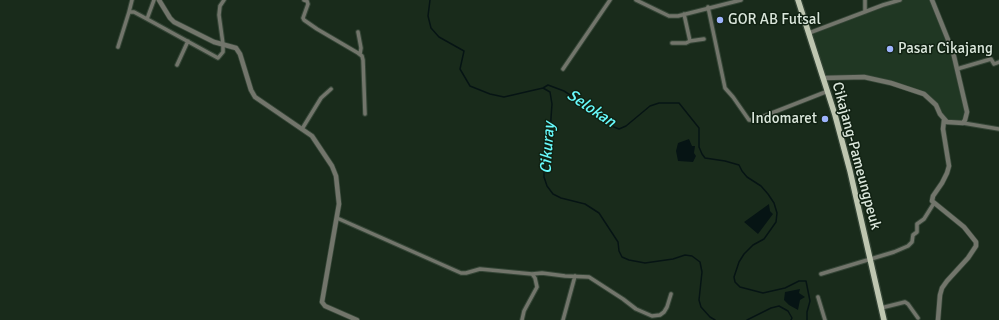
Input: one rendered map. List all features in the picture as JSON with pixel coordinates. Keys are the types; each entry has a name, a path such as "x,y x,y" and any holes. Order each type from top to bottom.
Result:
{"main road":[{"name":"Cikajang-Pameungpeuk","path":"798,0 828,91 846,157 884,320"}],"street":[{"path":"118,47 132,0"},
{"path":"147,19 154,0"},
{"path":"159,0 172,20 214,42 233,47 238,51 251,90 255,97 317,141 334,169 339,197 337,218 321,299 325,306 357,320"},
{"path":"129,12 134,12 217,58 222,52 223,44 219,15 220,6 224,0"},
{"path":"304,0 307,1 308,4 303,18 306,22 360,54 363,60 365,114"},
{"path":"563,69 610,0"},
{"path":"636,0 669,16 684,14 742,0"},
{"path":"865,0 865,12"},
{"path":"809,33 900,0"},
{"path":"932,0 953,52 967,112 965,120 962,123"},
{"path":"708,7 725,88 749,120 754,120 828,91"},
{"path":"684,14 690,41"},
{"path":"358,32 361,48 360,54"},
{"path":"672,43 686,43 704,39"},
{"path":"177,65 188,42"},
{"path":"956,69 991,59 994,64 999,62"},
{"path":"823,78 864,77 891,83 924,94 936,105 944,120 943,128 949,166 947,174 932,198 934,203 964,227 976,242 976,246 968,258 946,281 942,288 938,320"},
{"path":"302,129 321,98 330,89"},
{"path":"944,120 952,123 962,123 999,129"},
{"path":"821,274 894,252 908,246 912,242 913,235 917,232 917,224 924,218 934,203"},
{"path":"337,218 461,273 478,269 532,274 542,273 587,276 593,278 636,309 652,316 660,315 664,312 667,308 671,294"},
{"path":"522,320 524,311 537,287 536,278 532,274"},
{"path":"563,320 575,276"},
{"path":"818,297 825,320"},
{"path":"881,308 905,302 918,318"}],"shaded area":[{"name":"Pasar Cikajang","path":"900,0 932,0 953,52 967,112 965,120 947,122 936,105 924,94 864,77 823,78 809,33"},
{"path":"689,139 692,146 695,146 694,153 696,156 693,162 678,161 676,151 678,143"},
{"path":"769,204 770,211 773,214 758,234 744,222"},
{"path":"800,289 799,293 805,297 800,300 798,310 784,300 785,292"}],"waterway":[{"name":"Cikuray","path":"430,0 428,16 431,28 439,37 464,51 460,69 470,86 490,94 504,97 543,88 550,92 552,104 550,139 544,168 544,177 547,186 553,194 561,198 585,204 599,213 618,242 619,251 622,257 645,263 673,259 685,255 692,256 700,262 702,272 699,300 701,307 710,317 715,320"},
{"name":"Selokan","path":"543,88 548,85 564,91 593,110 609,125 619,129 626,126 650,106 659,103 679,103 699,128 699,147 705,158 739,165 747,177 761,186 774,203 777,213 776,222 764,239 753,245 744,254 739,262 734,277 735,282 740,287 763,293 785,288 799,281 806,281 810,301 807,312 807,320"},
{"name":"Cikuray","path":"747,320 771,308 779,306 788,311 792,318 791,320"}],"place":[{"name":"GOR AB Futsal","path":"720,20"},
{"name":"Pasar Cikajang","path":"890,49"},
{"name":"Indomaret","path":"825,119"}]}
